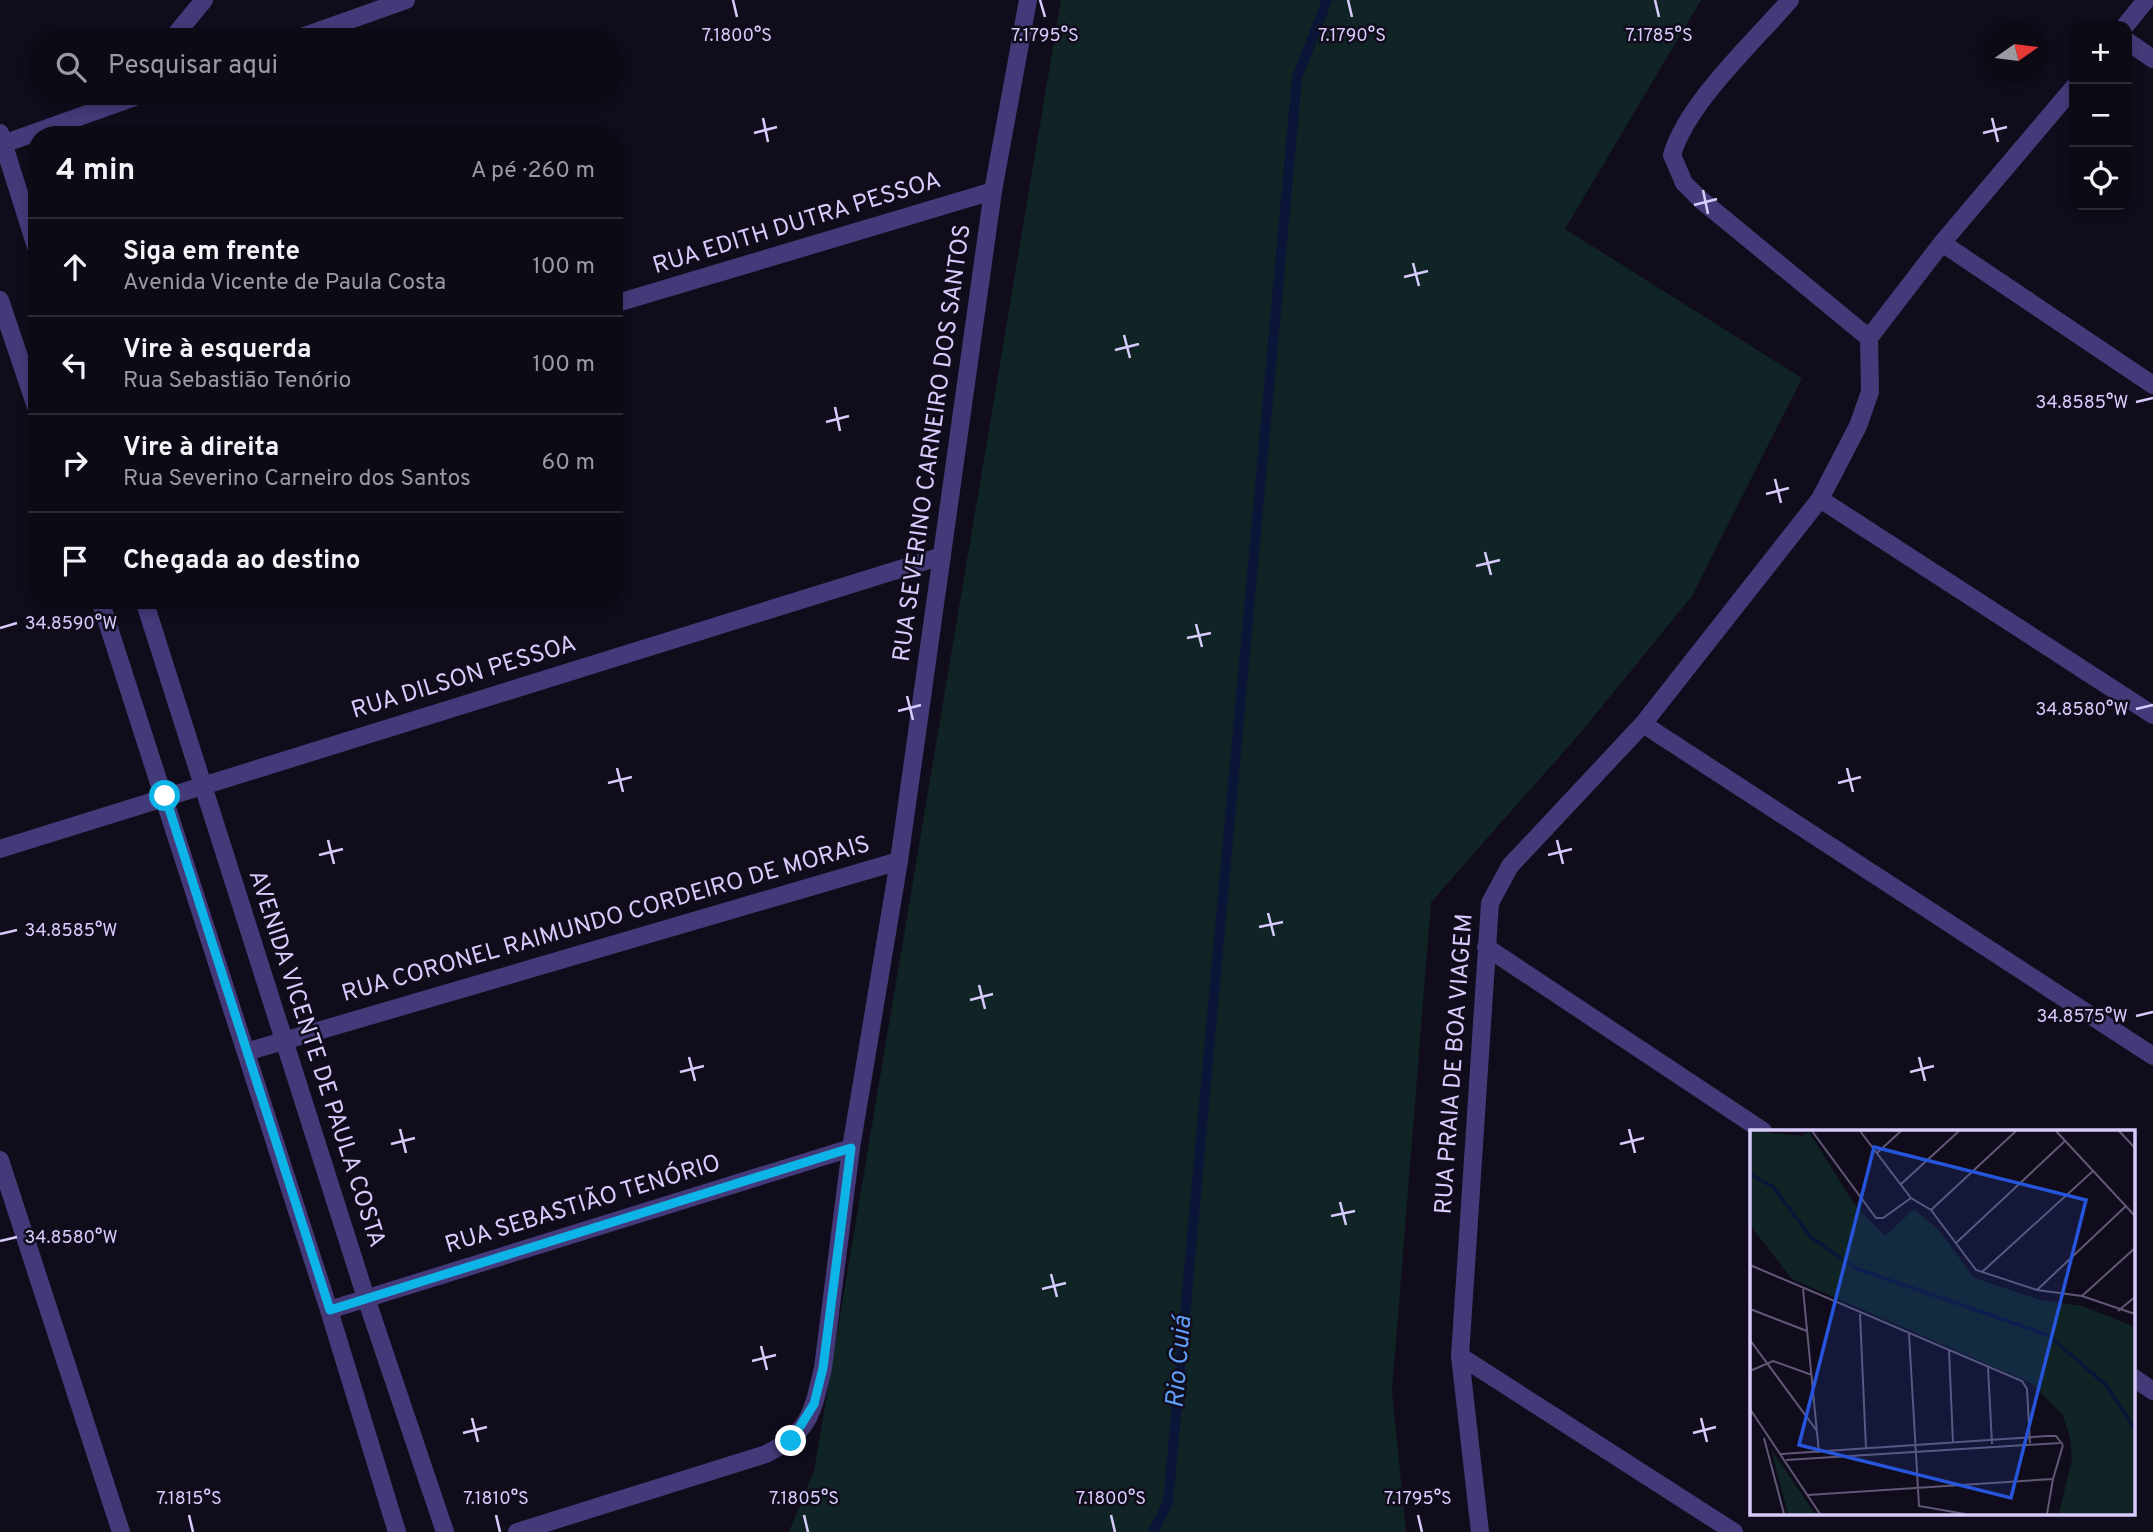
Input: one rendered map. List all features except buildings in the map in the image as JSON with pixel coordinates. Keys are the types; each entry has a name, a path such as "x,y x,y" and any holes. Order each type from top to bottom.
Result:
{"street":[{"path":"181,28 204,0"},
{"path":"327,28 405,0"},
{"name":"RUA SEVERINO CARNEIRO DOS SANTOS","path":"517,1532 766,1454 791,1441 814,1404 823,1368 851,1148 899,861 993,191 1028,0"},
{"path":"1790,0 1698,106 1677,138 1672,155 1684,183 1700,199 1868,338 1942,243 2069,93"},
{"path":"2129,21 2146,0"},
{"path":"2132,44 2153,59"},
{"path":"42,126 103,105"},
{"path":"28,131 1,140 28,222"},
{"name":"RUA EDITH DUTRA PESSOA","path":"623,301 993,191"},
{"path":"1942,243 2153,385"},
{"path":"0,300 28,383"},
{"name":"RUA PRAIA DE BOA VIAGEM","path":"1480,1532 1460,1356 1490,903 1510,866 1643,724 1820,499 1858,426 1870,392 1868,338"},
{"path":"1820,499 2153,715"},
{"name":"RUA DILSON PESSOA","path":"0,849 942,556"},
{"path":"103,609 330,1310 397,1532"},
{"name":"AVENIDA VICENTE DE PAULA COSTA","path":"148,609 366,1297 445,1532"},
{"path":"1643,724 2153,1055"},
{"name":"RUA CORONEL RAIMUNDO CORDEIRO DE MORAIS","path":"246,1052 899,861"},
{"path":"1486,947 1761,1130"},
{"name":"RUA SEBASTIÃO TENÓRIO","path":"330,1310 851,1148"},
{"path":"0,1160 121,1532"},
{"path":"1460,1356 1734,1532"},
{"path":"2136,1379 2153,1391"}],"green space":[{"path":"1061,0 1701,0 1565,229 1802,378 1692,596 1581,732 1431,902 1392,1391 1406,1532 789,1532 814,1471"}],"waterway":[{"name":"Rio Cuiá","path":"1153,1532 1168,1503 1297,78 1327,0"}],"route":[{"path":"165,796 330,1310 851,1148 823,1368 814,1404 801,1430 791,1441"}]}
